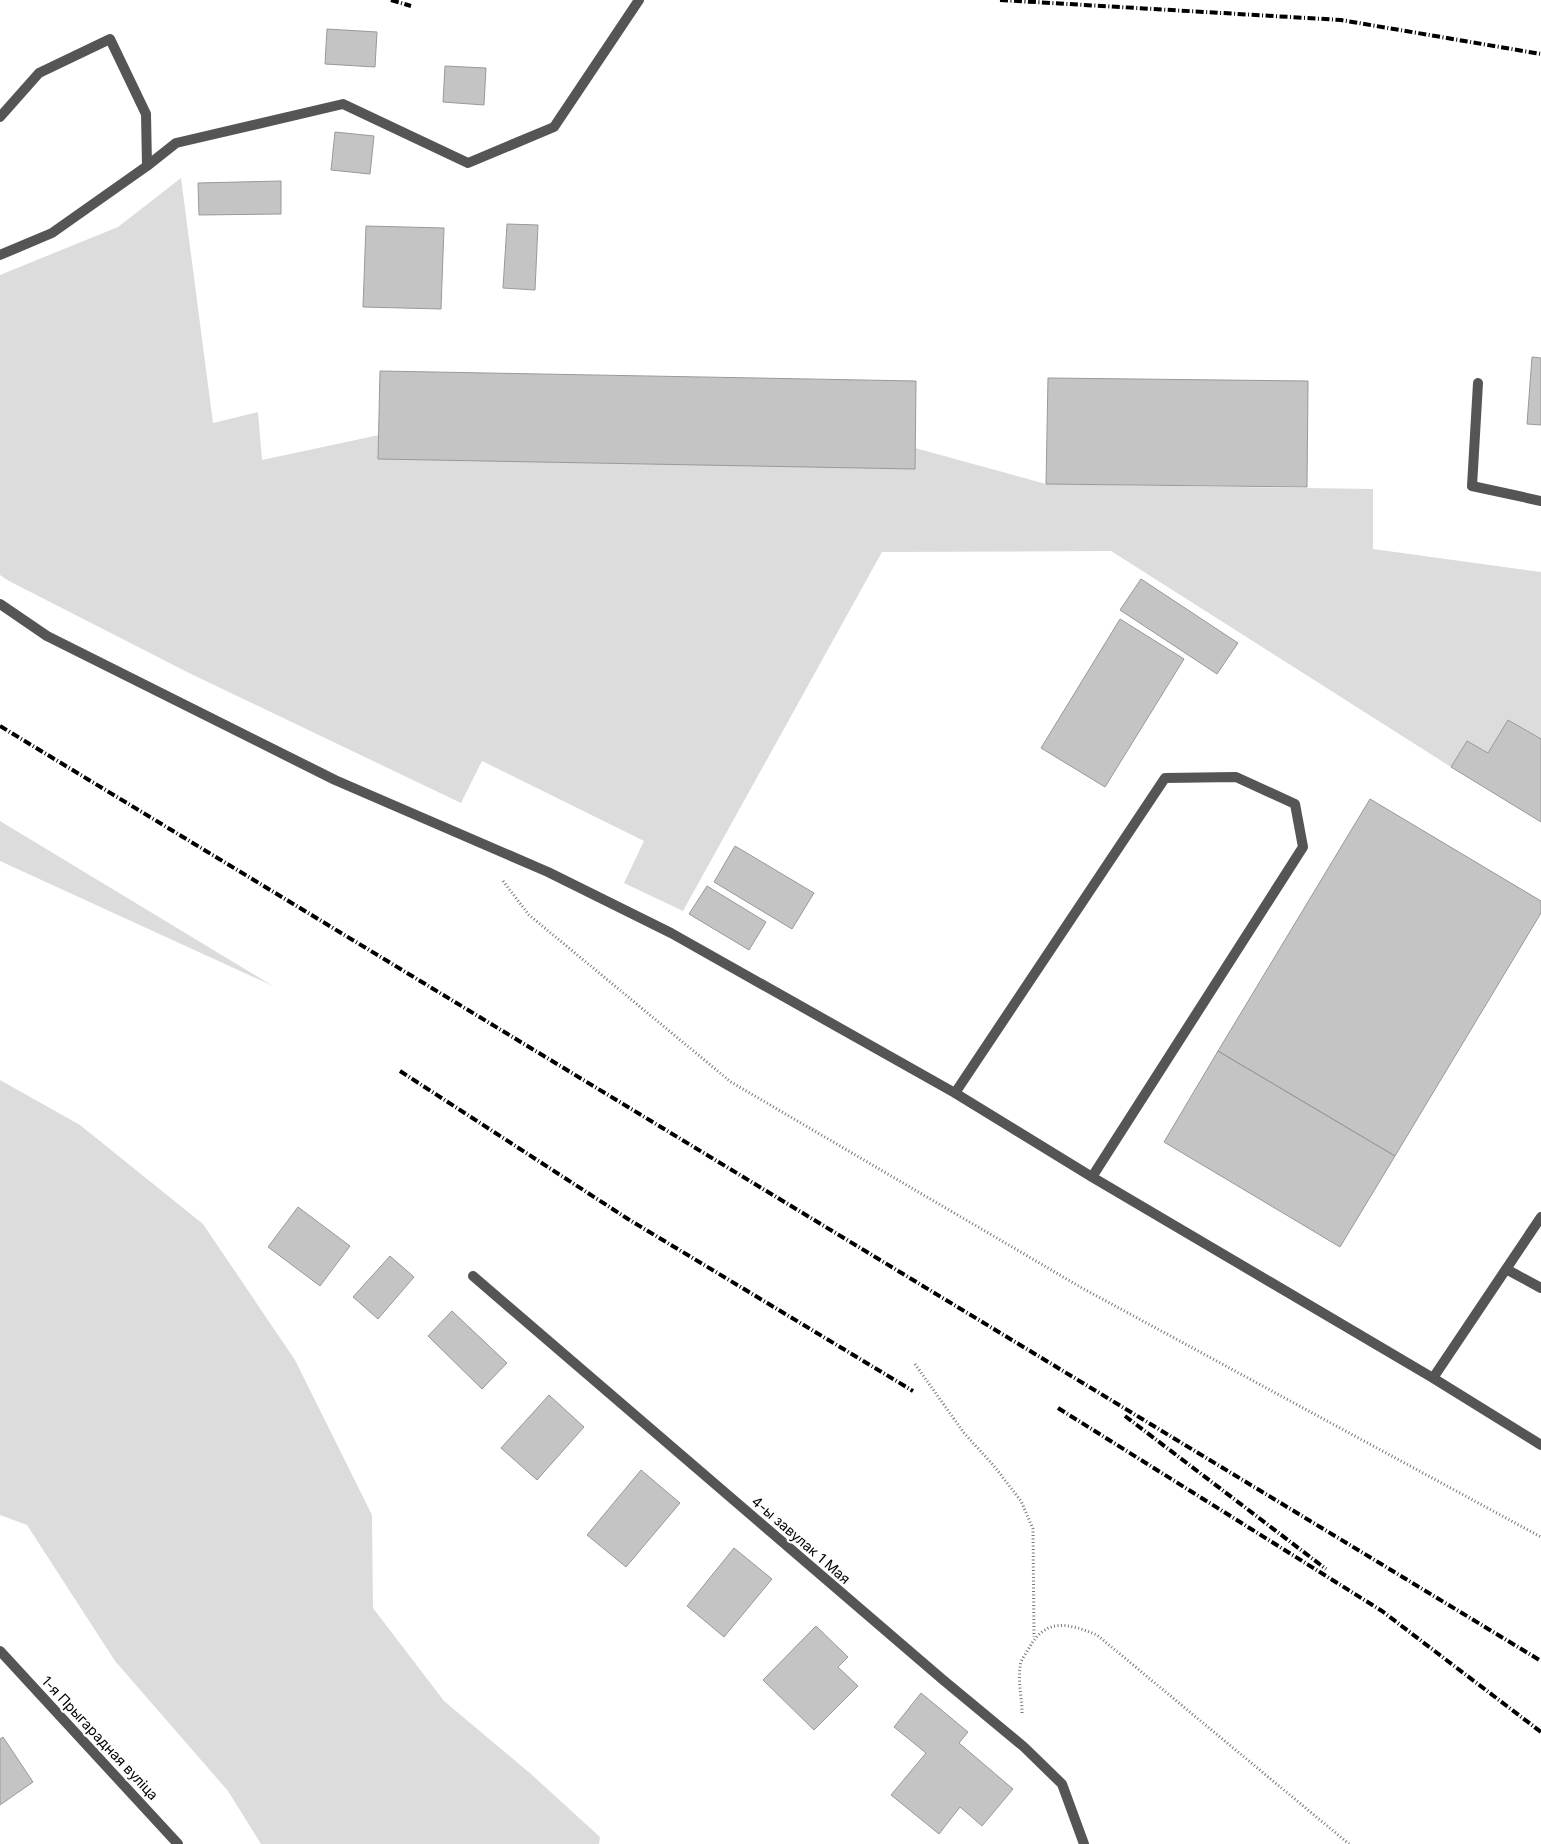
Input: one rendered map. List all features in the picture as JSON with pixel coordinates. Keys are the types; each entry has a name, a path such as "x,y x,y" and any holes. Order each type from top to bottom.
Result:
{"street":[{"path":"0,254 52,233 147,166 176,143 343,104 468,163 554,127 639,0"},
{"path":"0,117 39,73 110,38 146,114 147,166"},
{"path":"1478,383 1472,486 1541,501"},
{"path":"0,604 47,636 335,780 548,872 671,933 955,1093 1092,1177 1433,1378 1541,1445"},
{"path":"955,1093 1165,778 1236,777 1295,804 1303,847 1092,1177"},
{"path":"1433,1378 1541,1217"},
{"path":"1506,1270 1541,1288"},
{"name":"4-ы завулак 1 Мая","path":"473,1276 934,1673 1024,1746 1062,1784 1084,1844"},
{"name":"1-я Прыгарадная вуліца","path":"0,1651 178,1844"}],"path":[{"path":"501,878 530,916 731,1082 1082,1288 1541,1537"},
{"path":"915,1364 964,1433 994,1466 1021,1501 1033,1529 1034,1638"},
{"path":"1024,1746 1020,1666 1034,1638 1046,1629 1060,1624 1079,1628 1097,1635 1349,1844"}],"shaded area":[{"path":"181,178 213,423 258,412 262,460 379,435 915,448 1046,484 1373,489 1373,549 1541,572 1541,739 1508,720 1488,753 1467,741 1451,767 1111,551 882,552 683,911 624,883 644,841 482,761 461,803 191,674 0,575 0,275 118,227"},
{"path":"0,821 273,986 0,861"},
{"path":"0,1080 80,1125 203,1224 295,1360 372,1515 373,1608 444,1701 531,1774 600,1837 599,1844 261,1844 228,1791 115,1661 27,1525 0,1515"}],"building":[{"path":"327,29 377,32 375,67 325,64"},
{"path":"445,66 486,68 484,105 443,102"},
{"path":"335,132 374,136 370,174 331,170"},
{"path":"281,181 281,214 199,215 198,183"},
{"path":"507,224 538,225 535,290 503,288"},
{"path":"366,226 444,228 441,309 363,307"},
{"path":"1532,357 1541,358 1541,425 1527,424"},
{"path":"380,371 916,381 915,469 378,459"},
{"path":"1048,378 1308,381 1307,487 1046,484"},
{"path":"1141,579 1238,643 1217,674 1120,610"},
{"path":"1120,619 1184,659 1105,787 1041,748"},
{"path":"1508,720 1541,739 1541,822 1451,767 1467,741 1488,753"},
{"path":"1370,799 1541,901 1541,913 1395,1156 1218,1051"},
{"path":"735,846 814,893 792,929 714,882"},
{"path":"707,886 766,922 749,950 689,914"},
{"path":"1218,1051 1395,1156 1340,1247 1164,1142"},
{"path":"298,1207 350,1246 320,1286 268,1247"},
{"path":"390,1256 414,1277 378,1319 353,1297"},
{"path":"452,1311 507,1363 482,1389 428,1336"},
{"path":"549,1395 584,1427 537,1480 501,1448"},
{"path":"641,1470 680,1503 626,1567 587,1535"},
{"path":"734,1548 772,1579 724,1637 687,1606"},
{"path":"816,1626 848,1657 838,1667 858,1686 814,1730 763,1680"},
{"path":"921,1693 968,1732 959,1743 1013,1789 982,1826 960,1807 939,1834 891,1795 926,1753 894,1727"},
{"path":"3,1737 33,1782 0,1805 0,1739"}],"railway":[{"path":"391,0 411,6"},
{"path":"1000,0 1341,20 1541,54"},
{"path":"0,726 1541,1661"},
{"path":"400,1071 628,1219 913,1391"},
{"path":"1058,1408 1382,1611 1541,1732"},
{"path":"1125,1416 1326,1569"}]}
